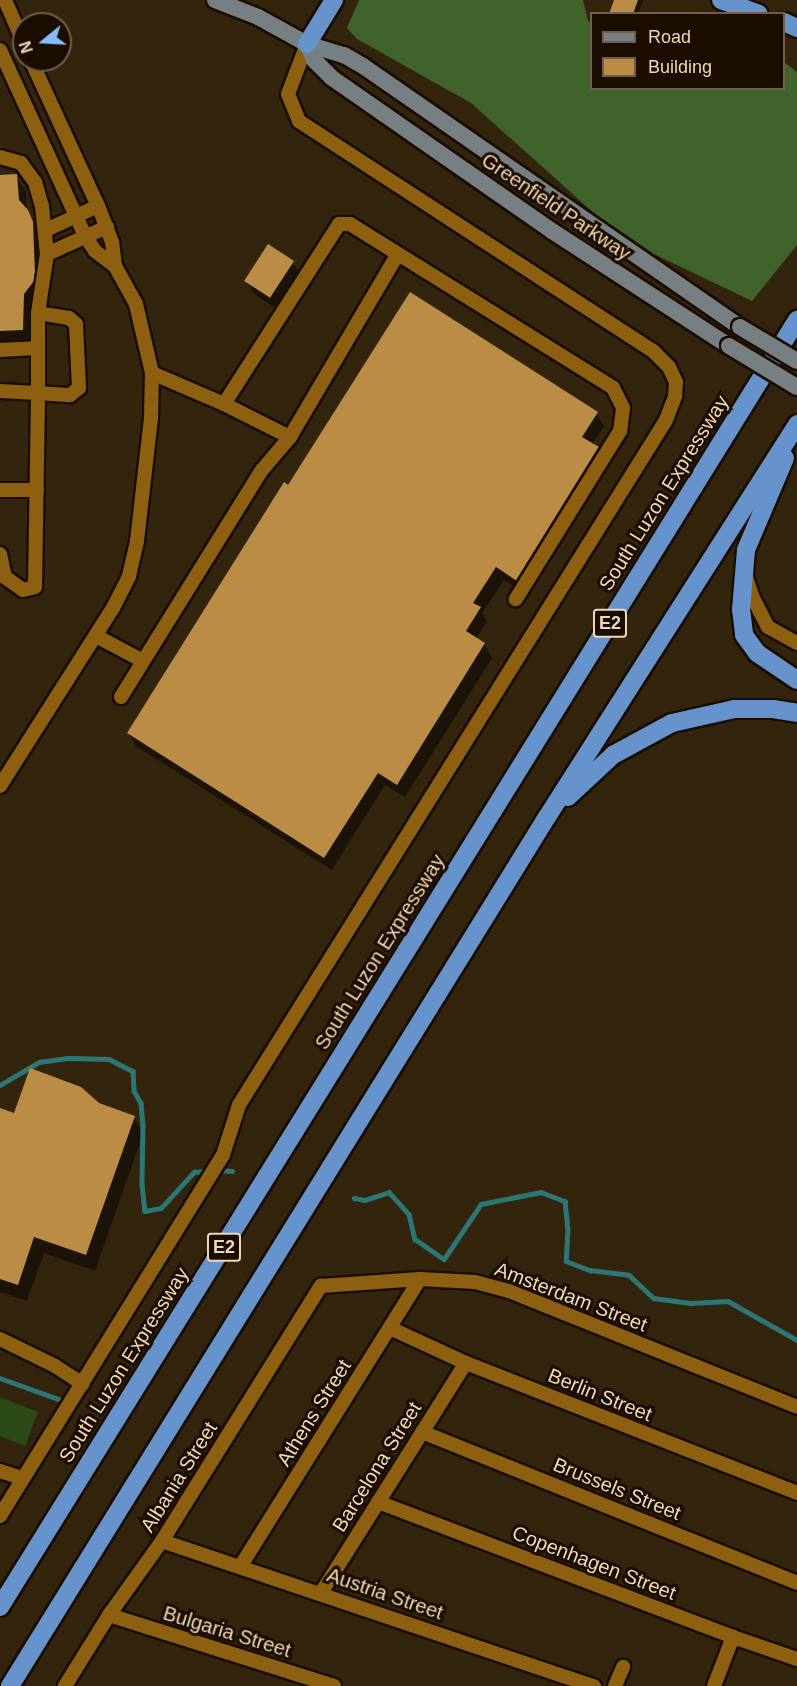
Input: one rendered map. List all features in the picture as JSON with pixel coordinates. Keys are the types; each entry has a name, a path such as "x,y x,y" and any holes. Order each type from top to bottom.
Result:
{"highway":[{"path":"307,44 334,0"},
{"path":"721,0 754,12"},
{"name":"South Luzon Expressway","path":"0,1607 797,320"},
{"name":"E2","path":"10,1686 547,817 797,424"},
{"path":"797,430 746,549 741,609 744,635 757,653 797,680"},
{"path":"547,817 613,755 672,723 734,709 773,709 797,713"}],"main road":[{"name":"Greenfield Parkway","path":"215,0 258,17 307,44 344,55 363,66 740,327 797,361"},
{"name":"Greenfield Parkway","path":"307,44 314,60 332,78 552,231 729,346 797,387"}],"street":[{"path":"5,0 12,16"},
{"path":"0,1516 223,1155 239,1106 666,420 675,396 676,382 669,367 653,351 299,121 288,94 307,44"},
{"path":"0,50 85,236 95,251 115,266"},
{"path":"0,786 96,636 129,576 136,541 151,419 152,373 136,304 115,266 112,242 107,227 37,72"},
{"path":"0,157 21,163 35,182 46,230 47,254 38,313 36,348 38,393 35,587 23,590 5,577 0,554"},
{"path":"46,230 77,218 98,206"},
{"path":"224,404 339,224 350,224 613,388 623,408 620,431 516,599"},
{"path":"47,254 107,227"},
{"path":"121,697 262,470 290,437 398,254"},
{"path":"0,391 70,395 79,388 76,324 69,318 38,313"},
{"path":"0,350 36,348"},
{"path":"152,373 224,404 290,437"},
{"path":"0,490 37,490"},
{"path":"743,568 752,596 768,627 797,643"},
{"path":"96,636 143,661"},
{"name":"Amsterdam Street","path":"321,1286 420,1279 475,1281 509,1291 797,1407"},
{"name":"Athens Street","path":"240,1567 420,1279"},
{"name":"Albania Street","path":"65,1686 109,1615 162,1541 321,1286"},
{"name":"Berlin Street","path":"390,1328 466,1363 797,1493"},
{"path":"0,1339 55,1366 83,1384"},
{"name":"Barcelona Street","path":"321,1593 466,1363"},
{"name":"Brussels Street","path":"422,1432 797,1583"},
{"path":"0,1471 22,1478"},
{"name":"Copenhagen Street","path":"378,1502 733,1637 797,1659"},
{"name":"Austria Street","path":"162,1541 594,1686"},
{"name":"Bulgaria Street","path":"109,1615 334,1686"},
{"path":"714,1686 733,1637"},
{"path":"615,1686 623,1666"}],"green space":[{"path":"359,0 583,0 590,22 590,90 785,90 785,63 797,72 797,245 752,301 654,254 595,214 471,103 357,39 347,28"},
{"path":"0,1397 38,1412 25,1446 0,1436"}],"building":[{"path":"614,0 638,0 634,12 610,12"},
{"path":"17,174 19,200 28,210 33,222 35,274 34,281 24,294 23,330 0,331 0,175"},
{"path":"268,244 294,261 270,298 244,281"},
{"path":"410,292 598,412 582,437 599,447 517,581 496,567 473,603 481,607 466,631 485,643 397,785 378,773 324,858 127,733 284,482 288,485"},
{"path":"30,1068 81,1087 99,1103 135,1116 86,1255 34,1237 18,1285 0,1279 0,1108 14,1113"}],"waterway":[{"path":"0,1085 39,1062 69,1058 109,1059 133,1071 134,1091 141,1103 142,1184 145,1211 161,1208 194,1172 209,1171"},
{"path":"217,1170 232,1171"},
{"path":"354,1198 365,1200 389,1192 409,1214 415,1239 444,1259 481,1204 541,1192 565,1201 568,1228 566,1261 590,1270 629,1275 654,1298 690,1303 728,1301 797,1340"},
{"path":"0,1378 64,1401"}]}
